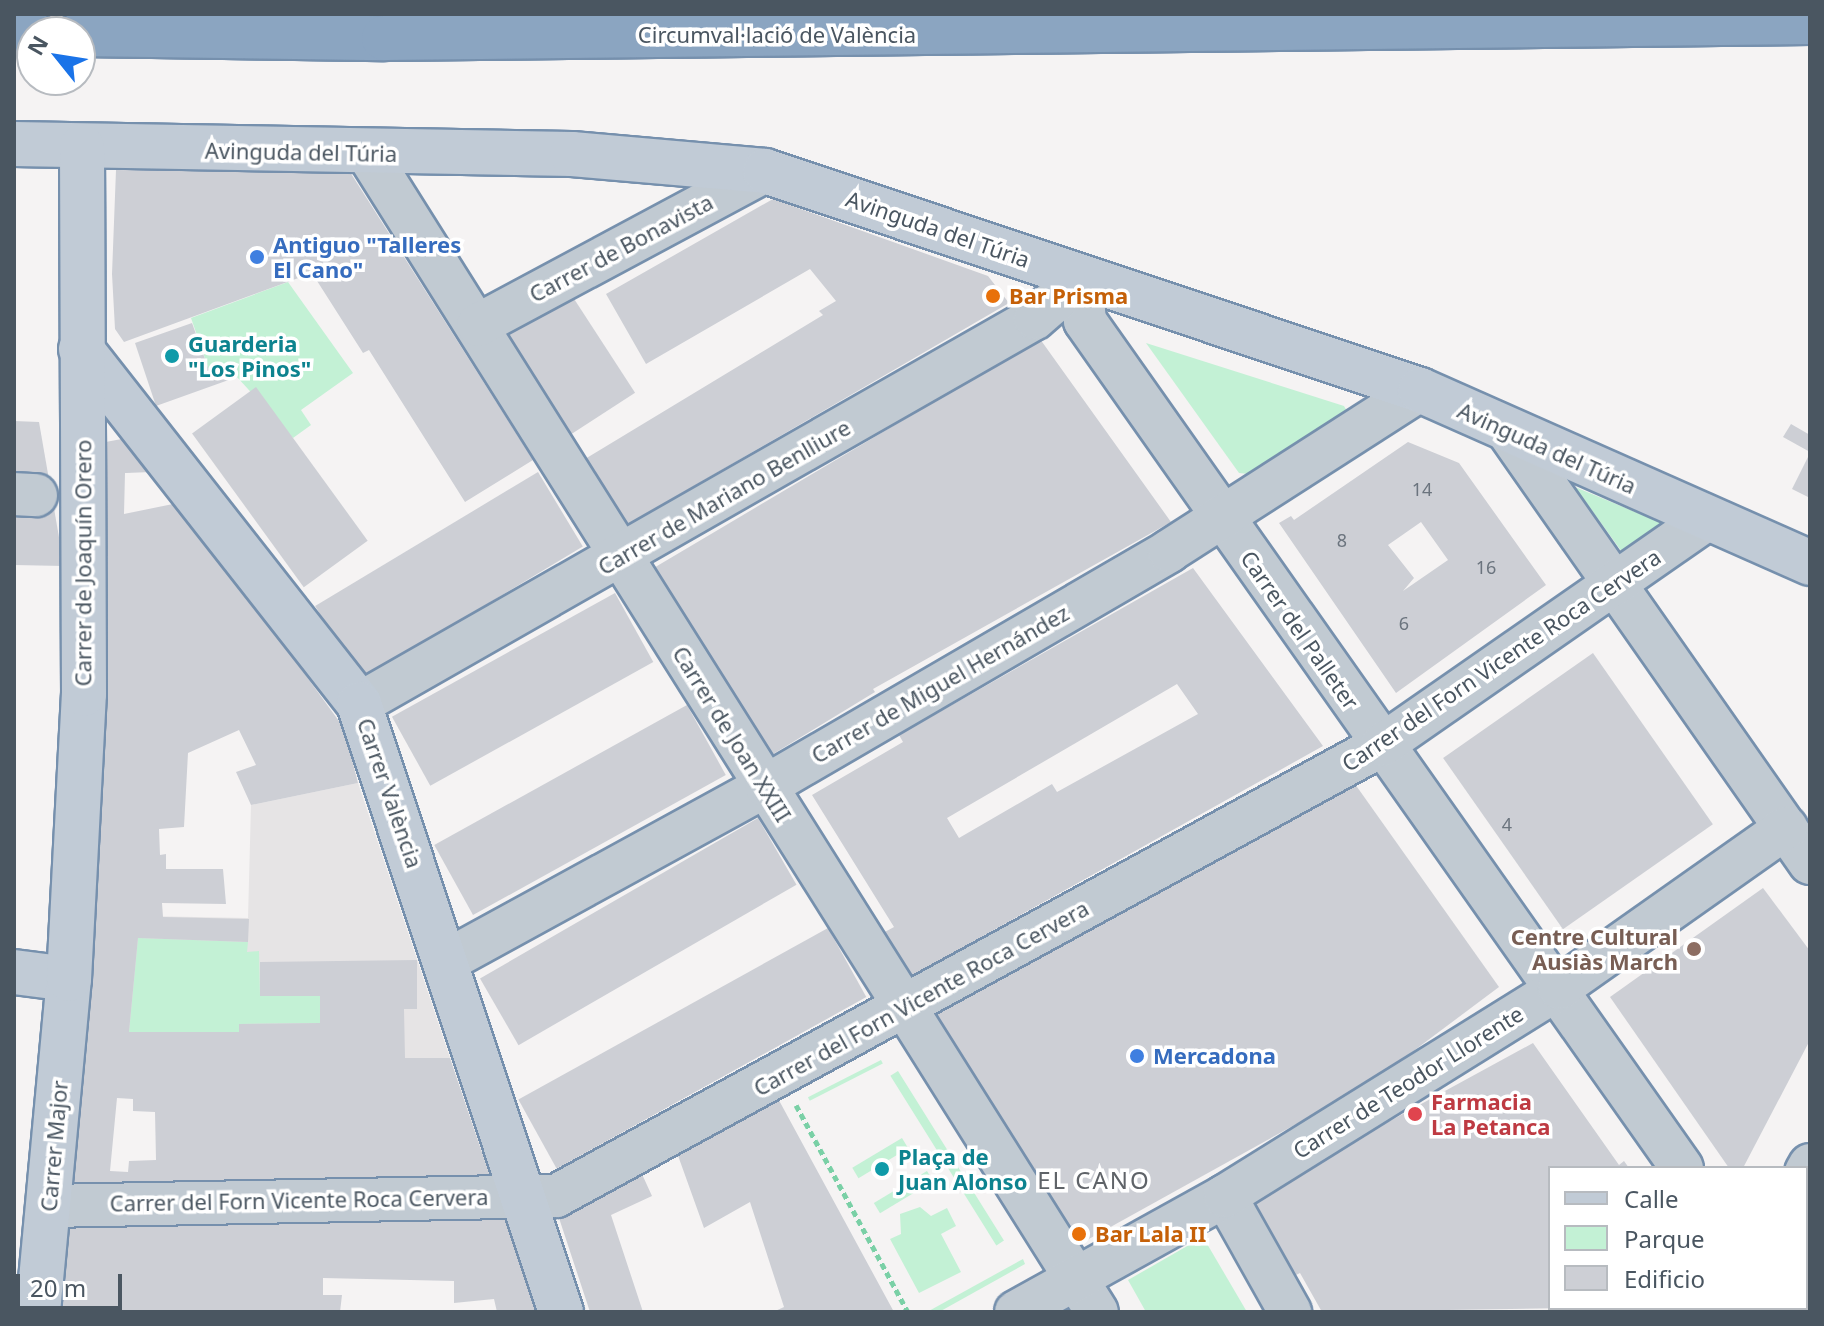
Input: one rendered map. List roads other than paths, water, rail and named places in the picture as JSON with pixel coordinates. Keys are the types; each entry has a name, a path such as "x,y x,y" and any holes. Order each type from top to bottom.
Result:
{"highway":[{"name":"Circumval·lació de València","path":"96,34 416,37 1810,22"}],"street":[{"name":"Avinguda del Túria","path":"14,144 368,154 572,154 765,171 1420,390 1509,433 1810,563"},
{"name":"Carrer de Joaquín Orero","path":"69,979 84,694 82,147"},
{"name":"Carrer de Joan XXIII","path":"368,154 478,325 902,1008 1087,1296"},
{"name":"Carrer de Bonavista","path":"478,325 765,171"},
{"name":"Carrer del Palleter","path":"1081,278 1085,321 1221,520 1559,988 1681,1166"},
{"name":"Carrer de Mariano Benlliure","path":"359,704 620,558 1035,318 1081,278"},
{"name":"Carrer València","path":"81,349 359,704 448,960 527,1198 561,1312"},
{"name":"Carrer de Miguel Hernández","path":"448,960 766,786 1221,520 1420,390"},
{"path":"1509,433 1614,588 1810,863"},
{"name":"Carrer del Forn Vicente Roca Cervera","path":"49,1206 556,1196 1382,745 1614,588 1707,519"},
{"name":"Carrer de Teodor Llorente","path":"1016,1312 1087,1296 1225,1196 1559,988 1786,828"},
{"path":"14,972 69,979"},
{"name":"Carrer Major","path":"38,1312 69,979"},
{"path":"1225,1196 1290,1312"}],"place":[{"name":"Antiguo \"Talleres El Cano\"","path":"257,257"},
{"name":"Bar Prisma","path":"993,296"},
{"name":"Guarderia \"Los Pinos\"","path":"172,356"},
{"name":"Centre Cultural Ausiàs March","path":"1694,949"},
{"name":"Mercadona","path":"1137,1056"},
{"name":"Farmacia La Petanca","path":"1415,1114"},
{"name":"Plaça de Juan Alonso","path":"882,1169"},
{"name":"Bar Lala II","path":"1079,1234"}],"district":[{"name":"EL CANO","path":"1094,1180"}]}
